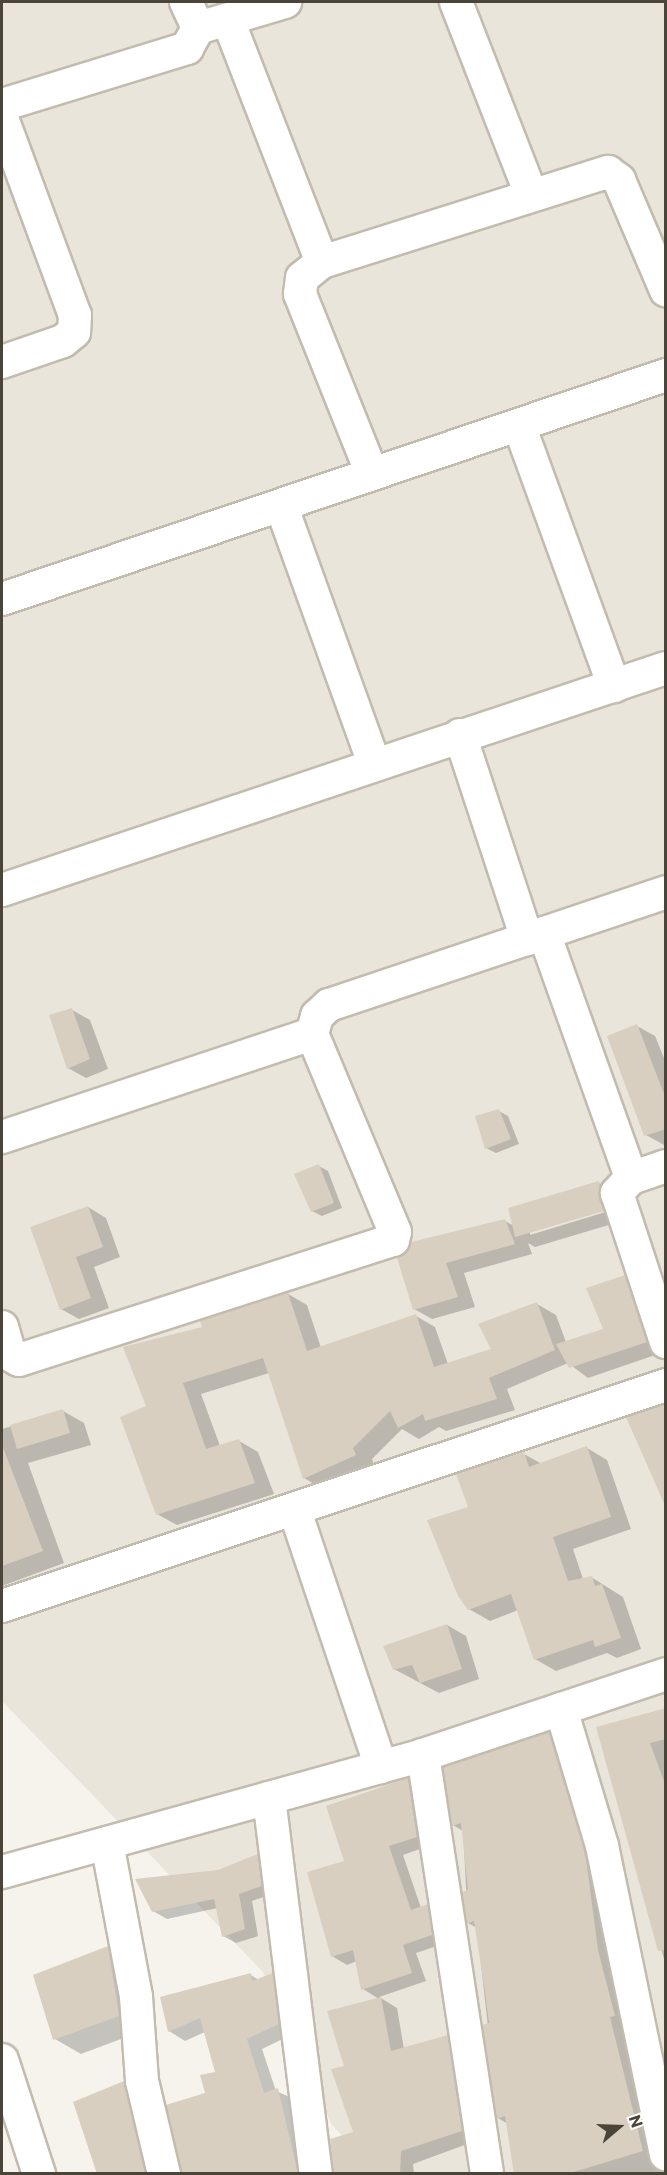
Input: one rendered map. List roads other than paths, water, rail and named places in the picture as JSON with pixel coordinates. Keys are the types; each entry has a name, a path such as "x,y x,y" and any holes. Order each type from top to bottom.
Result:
{"street":[{"path":"2,105 187,48 192,15 228,20 285,2"},
{"path":"456,2 531,194"},
{"path":"228,20 322,262"},
{"path":"2,118 8,158 75,315 74,332 63,340 2,362"},
{"path":"372,474 300,294 302,278 322,262 593,173 608,172 620,180 666,290"},
{"path":"2,599 666,375"},
{"path":"519,425 614,686"},
{"path":"281,505 374,764"},
{"path":"2,890 666,668"},
{"path":"460,735 535,936 631,1178"},
{"path":"2,1327 10,1355 19,1360 393,1240 396,1232 312,1034 317,1016 329,1005 666,892"},
{"path":"2,1137 312,1034"},
{"path":"666,1166 631,1178 617,1193 666,1342"},
{"path":"2,1606 295,1511 666,1385"},
{"path":"295,1511 381,1767"},
{"path":"2,1872 423,1755 666,1674"},
{"path":"561,1709 602,1846 666,2154"},
{"path":"423,1755 487,2174"},
{"path":"269,1798 316,2174"},
{"path":"107,1843 136,1998 142,2081 164,2174"},
{"path":"2,2060 8,2101 39,2174"}]}
